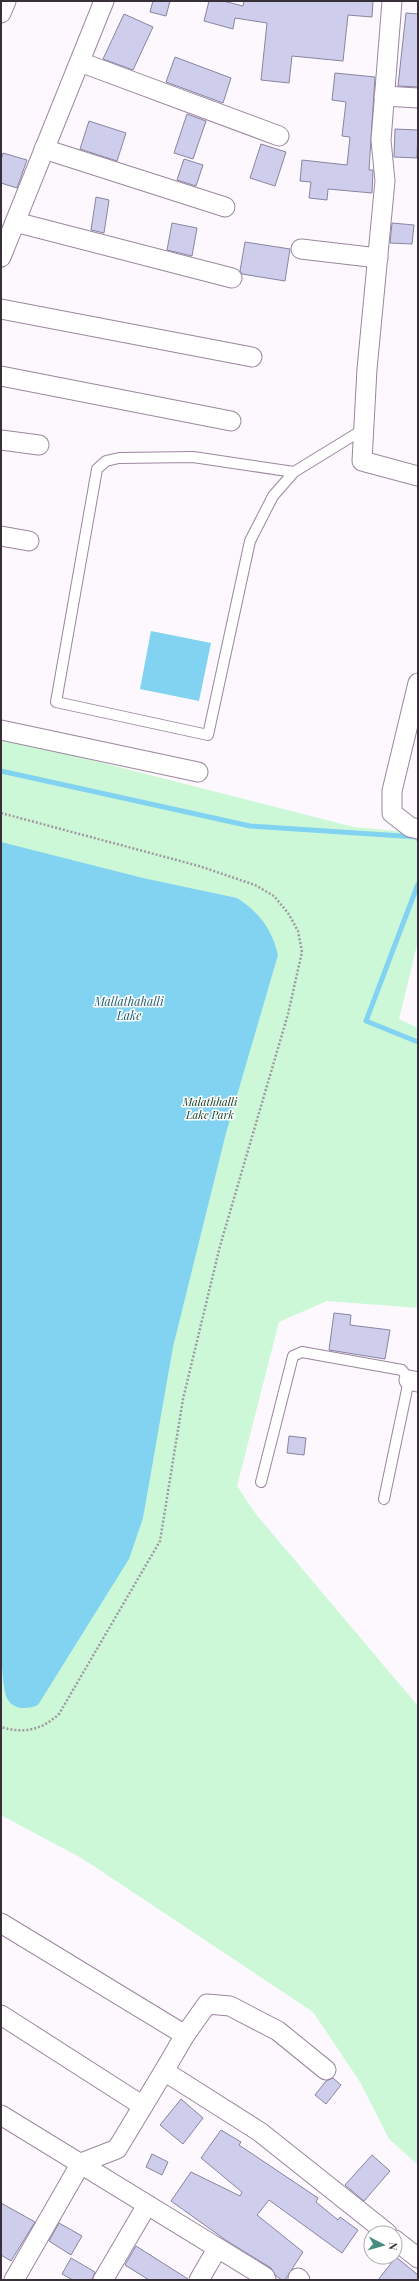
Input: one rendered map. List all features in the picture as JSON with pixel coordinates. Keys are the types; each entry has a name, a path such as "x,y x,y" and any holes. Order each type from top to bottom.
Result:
{"street":[{"path":"1,13 6,1"},
{"path":"1,257 104,1"},
{"path":"392,1 381,140 385,181 362,461 418,476"},
{"path":"80,62 279,136"},
{"path":"384,96 418,98"},
{"path":"44,149 225,207"},
{"path":"15,222 232,278"},
{"path":"301,249 378,258"},
{"path":"1,309 252,357"},
{"path":"1,376 231,421"},
{"path":"1,440 39,445"},
{"path":"1,536 28,541"},
{"path":"418,683 392,791 392,813 410,827 418,829"},
{"path":"1,730 198,772"},
{"path":"1,1923 186,2035"},
{"path":"14,2280 81,2163 117,2149 206,2004 230,2006 278,2031 326,2070"},
{"path":"1,2015 143,2106"},
{"path":"164,2071 260,2132 377,2225"},
{"path":"2,2117 81,2163 217,2249 265,2277 266,2280"},
{"path":"103,2280 147,2205"},
{"path":"403,2246 418,2258"},
{"path":"199,2280 217,2249"}],"lane":[{"path":"294,472 193,457 119,458 106,461 97,469 56,702 208,735 250,541 273,496 294,472 364,429"},
{"path":"261,1482 293,1356 302,1352 402,1370 414,1381 384,1499"}],"path":[{"path":"1,813 199,866 255,885 274,896 288,913 298,931 302,952 288,1014 220,1246 192,1361 183,1399 160,1540 59,1714 44,1726 33,1730 17,1731 1,1727"}],"green space":[{"name":"Malathhalli Lake Park","path":"1,737 354,827 418,833 418,941 399,1019 418,1028 418,1308 327,1301 279,1322 237,1486 255,1513 418,1706 418,2165 389,2139 360,2082 313,2012 83,1859 1,1815"}],"water":[{"path":"151,631 211,643 199,701 140,689"},
{"name":"Mallathahalli Lake","path":"1,842 143,878 237,898 252,909 264,922 272,937 278,955 226,1133 173,1347 143,1518 129,1559 38,1705 29,1708 20,1708 8,1701 4,1689 2,1673"}],"building":[{"path":"153,1 170,1 166,16 150,12"},
{"path":"209,1 223,1 243,6 244,1 373,1 372,17 348,15 343,61 292,56 289,83 261,80 267,23 235,18 233,29 204,21"},
{"path":"406,13 418,14 418,87 398,86"},
{"path":"124,14 153,27 133,70 103,59"},
{"path":"175,57 231,78 223,103 166,82"},
{"path":"335,73 375,77 369,170 373,170 372,193 328,189 327,200 309,198 311,182 300,181 302,160 347,165 350,137 342,136 346,102 332,100"},
{"path":"187,114 206,121 193,159 174,153"},
{"path":"89,121 126,133 117,161 80,149"},
{"path":"395,129 418,130 417,158 394,157"},
{"path":"261,144 286,152 275,186 250,178"},
{"path":"3,153 27,160 17,188 1,183 1,160"},
{"path":"184,159 203,165 196,186 177,180"},
{"path":"96,197 109,200 104,233 91,230"},
{"path":"172,223 197,228 192,256 167,250"},
{"path":"392,223 414,225 412,244 390,243"},
{"path":"245,242 290,249 285,281 242,274 240,271"},
{"path":"334,1313 351,1315 350,1325 390,1330 385,1359 329,1350"},
{"path":"289,1436 306,1438 304,1455 287,1453"},
{"path":"333,2078 341,2085 326,2104 315,2095 326,2081"},
{"path":"181,2099 203,2118 183,2144 160,2125"},
{"path":"221,2130 241,2142 239,2145 318,2198 316,2202 338,2220 340,2217 358,2230 342,2253 269,2200 257,2215 303,2252 285,2280 282,2280 276,2276 271,2268 227,2241 171,2201 191,2172 240,2196 242,2192 201,2158"},
{"path":"152,2154 168,2162 162,2175 146,2167"},
{"path":"372,2155 390,2171 364,2201 345,2185"},
{"path":"1,2203 35,2222 11,2261 1,2255"},
{"path":"59,2223 82,2236 71,2255 49,2241"},
{"path":"136,2246 188,2280 149,2280 125,2265"},
{"path":"71,2258 95,2272 92,2280 73,2280 62,2274"},
{"path":"403,2263 418,2275 418,2280 378,2280 390,2265 403,2265"}],"waterway":[{"path":"1,771 250,826 417,837 418,839"},
{"path":"418,884 366,1021 418,1042"}]}
